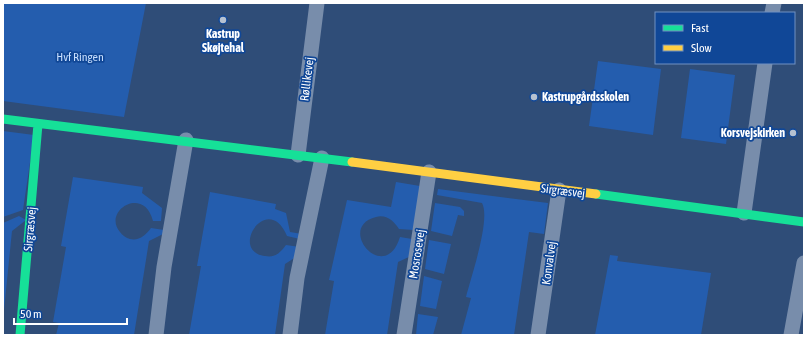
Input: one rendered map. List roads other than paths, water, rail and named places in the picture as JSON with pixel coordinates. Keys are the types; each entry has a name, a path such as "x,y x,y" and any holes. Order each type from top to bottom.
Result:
{"street":[{"name":"Røllikevej","path":"298,155 317,3"},
{"path":"744,213 765,64"},
{"name":"Sirgræsvej","path":"3,119 186,140 804,222"},
{"name":"Sirgræsvej","path":"20,335 38,124"},
{"path":"156,335 164,267 186,140"},
{"path":"290,335 297,278 322,158"},
{"name":"Mosrosevej","path":"404,335 429,172"},
{"name":"Konvalvej","path":"538,335 559,190"},
{"path":"791,335 804,263"}],"place":[{"name":"Kastrup Skøjtehal","path":"223,20"},
{"name":"Kastrupgårdsskolen","path":"534,97"},
{"name":"Korsvejskirken","path":"793,133"}],"park label":[{"name":"Hvf Ringen","path":"80,57"}]}
